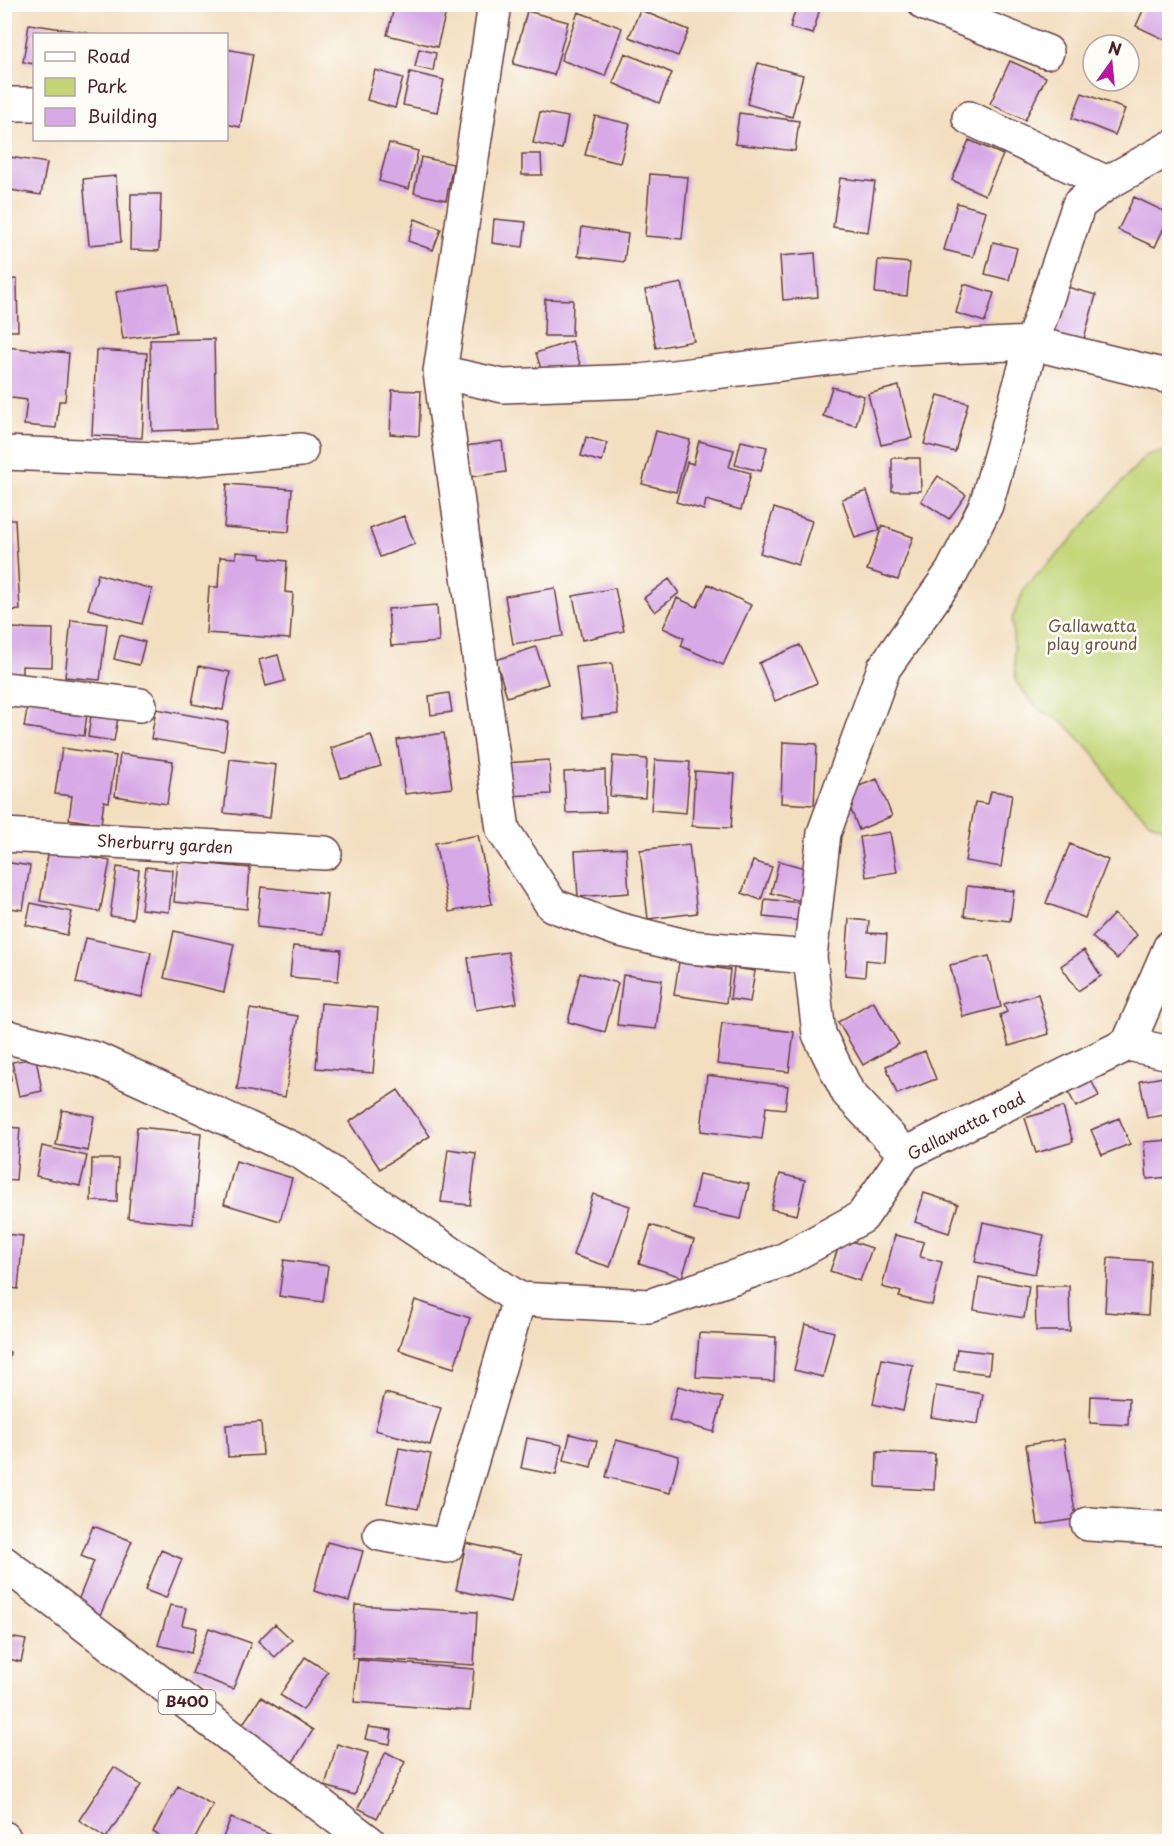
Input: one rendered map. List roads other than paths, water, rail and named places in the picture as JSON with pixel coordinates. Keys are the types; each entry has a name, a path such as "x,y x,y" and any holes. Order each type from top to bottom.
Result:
{"street":[{"path":"495,4 440,372 503,830 552,905 617,929 689,948 810,957"},
{"path":"925,4 1047,52"},
{"path":"4,104 33,104"},
{"path":"969,118 1107,183"},
{"path":"905,1154 848,1093 819,1034 810,957 824,833 884,668 952,572 986,505 1032,343 1079,204 1107,183 1170,148"},
{"path":"440,372 503,386 640,381 905,349 1032,343 1170,377"},
{"path":"4,453 182,460 301,450"},
{"path":"4,689 140,705"},
{"name":"Sherburry garden","path":"4,835 325,853"},
{"path":"1170,947 1128,1044 1170,1053"},
{"path":"4,1036 96,1059 302,1153 519,1299 447,1546 380,1534"},
{"name":"Gallawatta road","path":"519,1299 649,1306 784,1260 862,1217 905,1154 1128,1044"},
{"path":"1088,1524 1170,1529"},
{"name":"B400","path":"4,1563 369,1842"}],"park label":[{"name":"Gallawatta play ground","path":"1092,635"}]}
